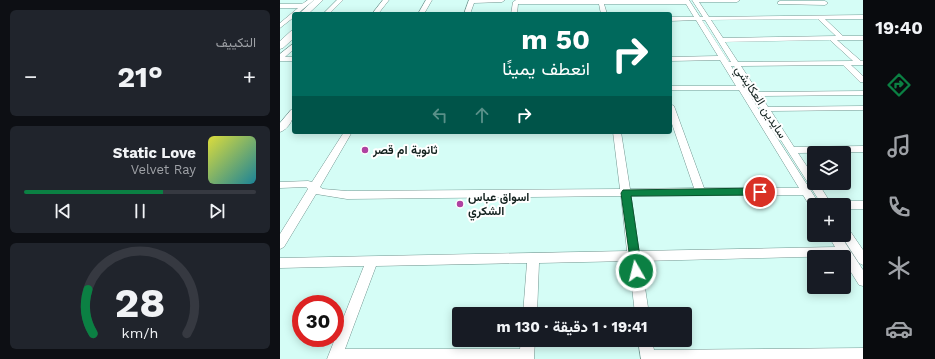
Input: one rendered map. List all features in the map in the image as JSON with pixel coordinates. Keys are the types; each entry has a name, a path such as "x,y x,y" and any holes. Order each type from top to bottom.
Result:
{"main road":[{"path":"303,10 319,0"},
{"path":"317,12 330,0"},
{"path":"280,34 292,24"},
{"path":"280,46 292,35"}],"street":[{"path":"280,6 303,10 311,0"},
{"path":"328,12 340,0"},
{"path":"377,12 386,0"},
{"path":"422,12 429,0"},
{"path":"467,12 472,0 502,0"},
{"path":"514,12 516,2 737,0"},
{"path":"601,1 604,12"},
{"name":"سايدين العكايشي","path":"690,1 707,18 823,198"},
{"name":"سايدين العكايشي","path":"690,1 697,19 810,198"},
{"path":"779,1 823,1 831,8"},
{"path":"779,1 786,8"},
{"path":"837,12 843,17"},
{"path":"791,13 797,18"},
{"path":"280,26 292,16"},
{"path":"672,19 863,17"},
{"path":"820,18 842,39"},
{"path":"721,40 859,38 863,44"},
{"path":"832,39 861,63"},
{"path":"280,59 292,47"},
{"path":"280,59 292,59"},
{"path":"672,59 725,61 737,64 861,63"},
{"path":"845,63 863,80"},
{"path":"672,88 742,88"},
{"path":"755,94 863,93"},
{"path":"765,109 863,108"},
{"path":"672,112 700,192"},
{"path":"280,129 292,114"},
{"path":"280,244 347,134"},
{"path":"617,134 641,307"},
{"path":"773,137 783,137"},
{"path":"792,150 863,149"},
{"path":"280,185 308,184 314,186 321,192 347,195 806,191"},
{"path":"851,205 863,205"},
{"path":"851,242 863,260"},
{"path":"280,262 807,252"},
{"path":"530,307 533,258"},
{"path":"372,261 334,357 527,358 528,347"},
{"path":"851,262 863,281"},
{"path":"646,347 648,358 863,355"}],"place":[{"name":"ثانوية ام قصر","path":"365,150"},
{"name":"اسواق عباس الشكري","path":"460,204"}],"route":[{"path":"636,271 626,193 760,192"}]}
